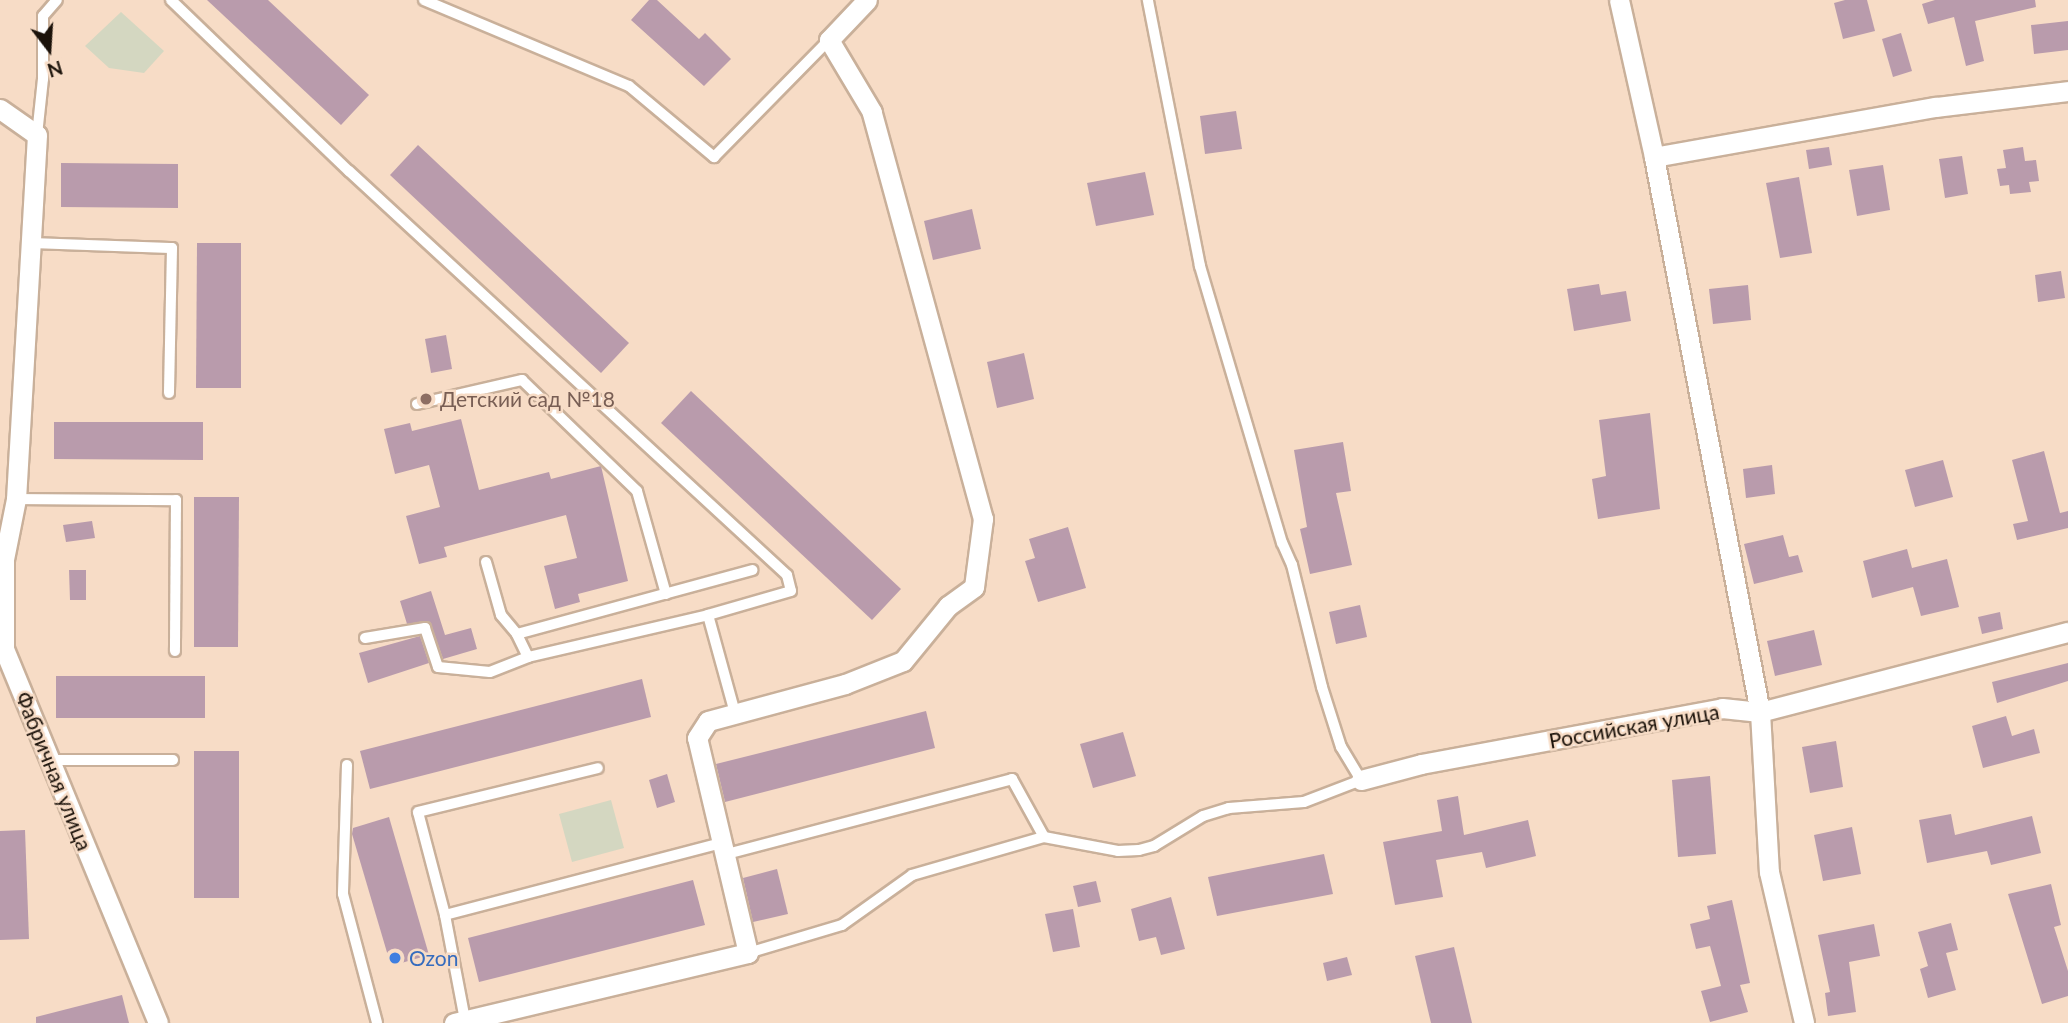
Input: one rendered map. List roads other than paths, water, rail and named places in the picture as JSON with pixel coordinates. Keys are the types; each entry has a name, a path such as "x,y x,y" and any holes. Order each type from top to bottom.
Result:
{"street":[{"path":"459,1022 748,953 697,738 708,721 845,684 903,661 948,606 974,586 983,519 872,112 829,40 867,0"},
{"path":"1619,0 1654,157 1760,712 1769,872 1804,1023"},
{"path":"1654,157 1936,107 2068,91"},
{"path":"0,108 37,135"},
{"name":"Фабричная улица","path":"37,135 16,499 4,559 4,649 158,1023"},
{"name":"Российская улица","path":"1362,780 1421,764 1722,708 1760,712 2068,632"}],"lane":[{"path":"37,135 43,79 43,16 57,0"},
{"path":"171,0 349,172 787,575 791,591 708,615 528,657 490,672 438,667 425,628 365,638"},
{"path":"424,0 629,86 715,157 829,40"},
{"path":"748,953 842,925 912,875 1045,837 1118,851 1139,850 1154,846 1203,816 1230,808 1304,802 1362,780 1341,747 1322,687 1292,565 1282,543 1200,266 1148,0"},
{"path":"30,243 172,248 169,393"},
{"path":"417,404 522,380 637,491 666,594"},
{"path":"16,499 176,500 175,650"},
{"path":"486,562 500,615 517,634 528,657"},
{"path":"517,634 752,570"},
{"path":"708,615 735,713"},
{"path":"50,760 173,760"},
{"path":"347,765 343,894 377,1023"},
{"path":"459,1022 445,915 418,812 598,768"},
{"path":"445,915 1013,779 1045,837"}],"place":[{"name":"Детский сад №18","path":"426,399"},
{"name":"Ozon","path":"395,958"}]}
